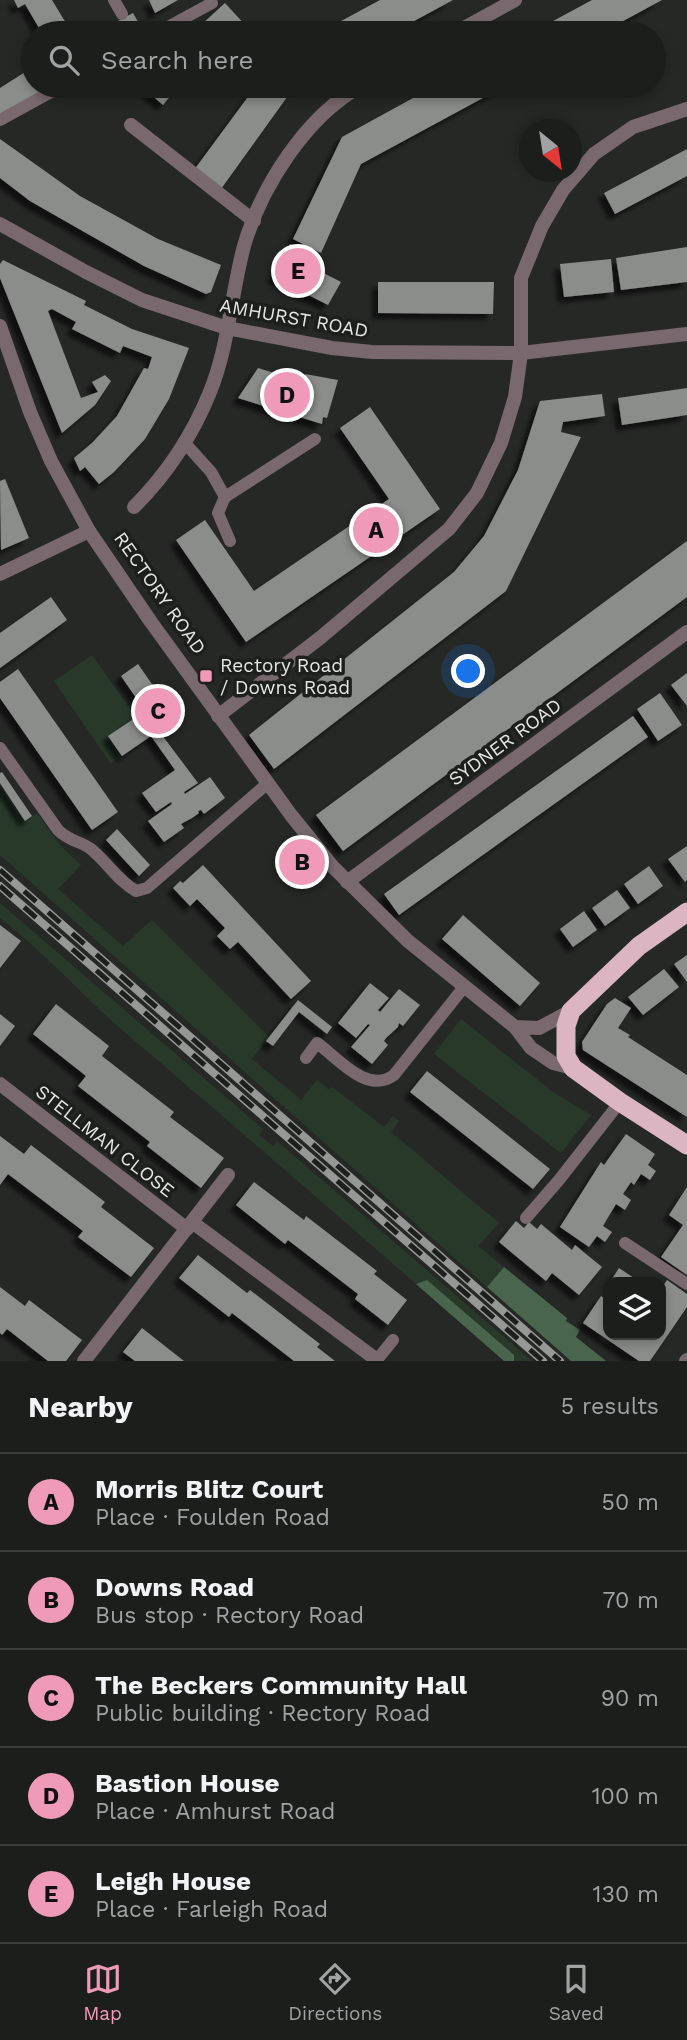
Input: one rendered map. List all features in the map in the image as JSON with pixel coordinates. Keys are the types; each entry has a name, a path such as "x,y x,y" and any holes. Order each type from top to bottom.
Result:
{"highway":[{"path":"573,1068 566,1056 566,1026 571,1011 639,946 687,912"},
{"name":"RECTORY ROAD","path":"573,1068 687,1145"}],"street":[{"path":"477,21 515,0"},
{"path":"134,507 148,493 184,442 210,391 224,348 244,246 284,162 312,124 343,98"},
{"path":"218,716 320,638 449,529 477,493 501,443 515,397 521,353 521,278 541,226 563,190 594,155 633,127 687,109"},
{"path":"131,125 254,221"},
{"name":"AMHURST ROAD","path":"0,224 142,300 227,328 332,348 372,352 521,353 687,334"},
{"name":"RECTORY ROAD","path":"0,326 30,412 51,461 89,531 268,783 346,882 408,941 515,1027 531,1048 544,1059 573,1068"},
{"path":"0,574 89,531"},
{"name":"SYDNER ROAD","path":"346,882 687,632"},
{"path":"515,1027 539,1028 571,1011"},
{"name":"STELLMAN CLOSE","path":"0,1084 376,1361"},
{"path":"84,1361 228,1174"}],"lane":[{"path":"114,0 121,14"},
{"path":"180,21 212,3"},
{"path":"0,120 40,98"},
{"path":"230,541 218,513 225,497 315,439"},
{"path":"184,442 211,472 225,497"},
{"path":"0,748 66,839 89,847 122,884 136,891 147,888 268,783"},
{"path":"306,1058 317,1043 363,1079 377,1082 388,1080 464,987"},
{"path":"526,1218 620,1102"},
{"path":"625,1243 687,1284"},
{"name":"STELLMAN CLOSE","path":"376,1361 393,1340"}],"green space":[{"path":"92,655 136,717 109,736 122,756 111,764 54,681"},
{"path":"0,783 25,821 37,813 59,844 81,865 58,889 123,946 152,920 269,1037 252,1059 301,1100 317,1080 329,1090 332,1087 384,1127 393,1116 399,1121 391,1132 499,1223 478,1246 504,1267 487,1287 0,855"},
{"path":"0,903 263,1129 259,1135 273,1146 277,1141 532,1361 514,1361 514,1355 427,1281 416,1284 106,1015 32,944 0,918"},
{"path":"461,1019 553,1092 591,1115 561,1153 434,1054"},
{"path":"504,1267 567,1318 566,1321 580,1330 576,1337 606,1361 571,1361 487,1287"},
{"path":"427,1280 514,1355 514,1361 504,1361 416,1284"}],"building":[{"path":"14,0 52,0 65,21 35,21 25,4 18,8"},
{"path":"149,0 178,0 155,13"},
{"path":"380,0 453,0 414,21 341,21"},
{"path":"592,0 662,0 623,21 553,21"},
{"path":"225,3 242,21 205,21"},
{"path":"133,13 138,21 118,21"},
{"path":"21,75 21,98 31,98 0,116 0,88"},
{"path":"155,98 169,98 163,105"},
{"path":"247,98 286,98 221,189 194,170"},
{"path":"413,98 483,98 361,164 321,253 293,239 342,137"},
{"path":"0,139 80,196 158,239 221,265 211,292 206,294 144,266 30,201 0,178"},
{"path":"687,149 687,176 615,214 604,193"},
{"path":"290,244 312,255 308,265 341,282 328,305 273,277"},
{"path":"687,247 687,282 621,290 616,258"},
{"path":"611,259 614,292 564,297 560,264"},
{"path":"3,260 86,301 84,305 132,329 189,348 169,399 145,439 99,484 85,467 80,471 74,458 117,416 144,368 148,369 152,357 123,346 120,353 72,329 76,322 52,309 48,311 81,398 98,392 92,382 105,375 111,381 95,405 62,433 0,278 0,264"},
{"path":"378,282 494,282 493,314 378,313"},
{"path":"258,368 303,382 305,374 338,380 327,418 323,417 322,424 238,398"},
{"path":"687,388 687,415 622,425 618,398"},
{"path":"602,394 605,416 563,422 561,432 581,437 506,591 274,769 249,735 454,572 484,536 518,470 540,401"},
{"path":"370,407 440,509 246,642 176,540 205,520 254,591 389,499 340,428"},
{"path":"5,479 29,538 1,550 0,481"},
{"path":"687,541 687,597 343,851 316,815"},
{"path":"51,597 67,620 0,668 0,633"},
{"path":"138,664 179,723 162,735 198,783 184,792 185,794 210,777 225,798 204,814 201,810 198,811 199,813 181,824 184,828 164,842 148,821 172,804 171,802 156,812 142,793 175,770 151,736 122,756 108,736 138,716 142,723 150,718 121,676"},
{"path":"18,669 118,812 92,830 0,698 0,682"},
{"path":"687,673 687,706 671,685"},
{"path":"660,693 682,725 658,741 637,709"},
{"path":"633,716 648,737 399,915 384,894"},
{"path":"2,772 32,816 25,821 0,783"},
{"path":"117,829 150,865 139,876 106,840"},
{"path":"687,846 687,880 685,882 668,859"},
{"path":"203,865 311,981 291,999 238,942 230,949 217,936 225,928 197,899 190,906 173,888 180,881 183,883"},
{"path":"649,866 663,886 638,904 624,884"},
{"path":"617,890 630,908 605,926 592,908"},
{"path":"584,911 597,930 573,947 560,929"},
{"path":"463,915 540,983 520,1006 442,939"},
{"path":"0,925 21,941 0,968"},
{"path":"687,955 687,982 674,964"},
{"path":"664,969 679,987 643,1015 628,997"},
{"path":"370,983 389,998 378,1010 380,1012 399,989 420,1005 403,1026 399,1023 386,1038 384,1041 388,1045 372,1064 351,1047 370,1025 356,1038 338,1023"},
{"path":"615,998 631,1008 618,1028 687,1075 687,1117 583,1050 582,1042 607,1004"},
{"path":"298,1000 332,1027 327,1034 299,1012 273,1046 266,1041"},
{"path":"56,1004 109,1046 102,1056 174,1112 170,1117 224,1158 201,1188 147,1146 150,1142 78,1086 86,1076 33,1034"},
{"path":"0,1014 15,1026 0,1046"},
{"path":"427,1071 550,1169 533,1189 410,1092"},
{"path":"626,1134 655,1154 648,1165 656,1171 650,1180 641,1174 634,1185 631,1182 623,1194 631,1200 625,1210 616,1204 603,1226 612,1232 605,1242 597,1236 589,1247 560,1227 601,1162 604,1165"},
{"path":"0,1136 24,1154 31,1145 105,1202 101,1207 154,1248 131,1277 78,1237 83,1231 8,1174 0,1185"},
{"path":"254,1182 304,1220 306,1216 377,1271 374,1274 407,1300 388,1325 355,1299 358,1294 288,1240 285,1244 236,1205"},
{"path":"687,1187 687,1275 661,1257 683,1225 669,1215"},
{"path":"516,1221 524,1228 529,1222 537,1229 541,1224 572,1250 575,1245 602,1267 579,1295 552,1273 546,1281 499,1242"},
{"path":"198,1255 247,1293 250,1290 320,1344 317,1347 335,1361 294,1361 232,1313 229,1317 179,1278"},
{"path":"619,1268 632,1277 613,1277"},
{"path":"666,1282 687,1294 687,1307 666,1338"},
{"path":"0,1287 25,1306 29,1300 82,1340 66,1361 48,1361 7,1329 2,1335 0,1333"},
{"path":"601,1296 603,1297 603,1337 583,1323"},
{"path":"142,1328 184,1361 135,1361 123,1352"},
{"path":"608,1340 664,1340 650,1361 639,1361"}],"railway":[{"path":"0,870 560,1361"},
{"path":"0,886 543,1361"}],"place":[{"name":"Leigh House","path":"298,271"},
{"name":"Bastion House","path":"287,395"},
{"name":"Morris Blitz Court","path":"376,530"},
{"name":"Rectory Road / Downs Road","path":"206,676"},
{"name":"The Beckers Community Hall","path":"158,711"},
{"name":"Downs Road","path":"302,862"}]}
